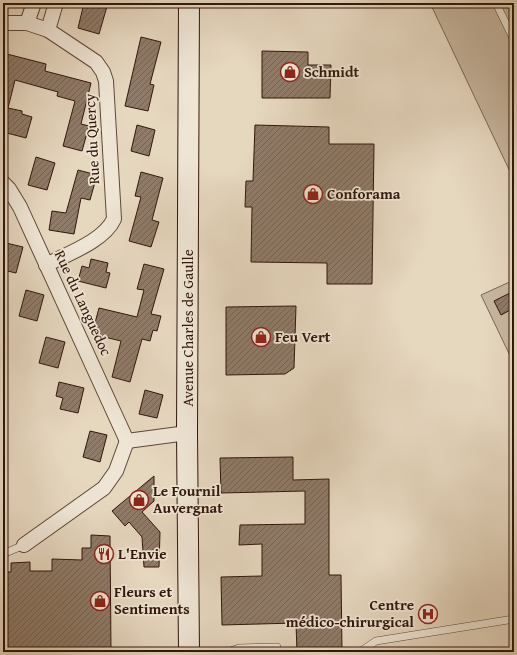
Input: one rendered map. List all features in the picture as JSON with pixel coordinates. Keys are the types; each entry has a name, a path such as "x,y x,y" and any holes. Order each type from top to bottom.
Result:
{"main road":[{"name":"Avenue Charles de Gaulle","path":"189,3 187,433 189,652"}],"street":[{"path":"27,23 34,3"},
{"path":"3,23 27,23 48,30 56,3"},
{"name":"Rue du Quercy","path":"46,265 102,236 110,228 114,220 106,81 96,62 48,30"},
{"name":"Rue du Languedoc","path":"3,183 9,189 20,207 127,440"},
{"path":"24,545 104,488 116,472 127,440 187,433"}],"lane":[{"path":"496,3 514,40"},
{"path":"3,554 24,545"},
{"path":"360,652 376,641 514,619"},
{"path":"227,652 239,648 277,647"}],"shaded area":[{"path":"430,3 514,3 514,180 440,24"},
{"path":"514,280 514,364 481,295"}],"building":[{"path":"84,3 108,3 99,34 78,28"},
{"path":"141,37 161,42 150,84 154,85 148,111 125,106"},
{"path":"262,51 308,52 308,65 331,65 330,98 262,98"},
{"path":"3,53 46,64 45,71 91,83 81,124 89,126 82,151 63,146 75,101 57,96 58,92 15,80 8,108 22,111 22,114 32,117 26,138 3,132 7,110 3,111"},
{"path":"137,125 155,130 149,156 131,151"},
{"name":"Conforama","path":"255,125 329,127 329,144 374,144 372,284 327,284 327,263 251,262 252,207 245,207 246,181 253,181"},
{"path":"36,157 55,163 47,190 28,185"},
{"path":"78,170 97,175 90,200 81,198 74,234 49,230 52,211 66,213"},
{"path":"141,172 163,178 152,220 159,222 151,247 129,241 141,197 135,196"},
{"path":"6,243 23,247 16,273 3,270 3,252"},
{"path":"91,259 108,263 106,272 110,273 106,288 78,281 82,266 89,268"},
{"path":"144,264 164,269 151,314 161,316 157,331 153,330 150,341 142,339 130,382 112,377 121,341 92,334 99,308 137,317 144,290 137,289"},
{"path":"26,290 44,295 37,321 19,316"},
{"path":"514,291 514,308 501,315 494,301"},
{"name":"Feu Vert","path":"296,306 294,368 285,374 226,375 226,307"},
{"path":"46,337 65,342 58,368 39,363"},
{"path":"59,382 84,388 78,413 60,409 63,398 56,396"},
{"path":"145,390 163,395 157,418 139,414"},
{"path":"90,431 107,435 100,462 83,457"},
{"path":"293,457 293,480 329,479 329,575 341,575 342,652 297,652 296,623 222,625 221,577 262,576 262,544 239,545 240,525 305,524 305,491 221,493 220,458"},
{"path":"154,476 154,501 142,512 160,532 159,567 144,567 142,537 129,522 125,526 112,511"},
{"path":"91,535 110,536 111,652 3,652 4,572 11,572 11,563 30,562 30,571 52,571 52,559 82,560 82,548 91,548"}],"place":[{"name":"Schmidt","path":"290,72"},
{"name":"Conforama","path":"313,194"},
{"name":"Feu Vert","path":"261,337"},
{"name":"Le Fournil Auvergnat","path":"139,500"},
{"name":"L'Envie","path":"104,554"},
{"name":"Fleurs et Sentiments","path":"100,601"},
{"name":"Centre médico-chirurgical","path":"428,614"}]}
